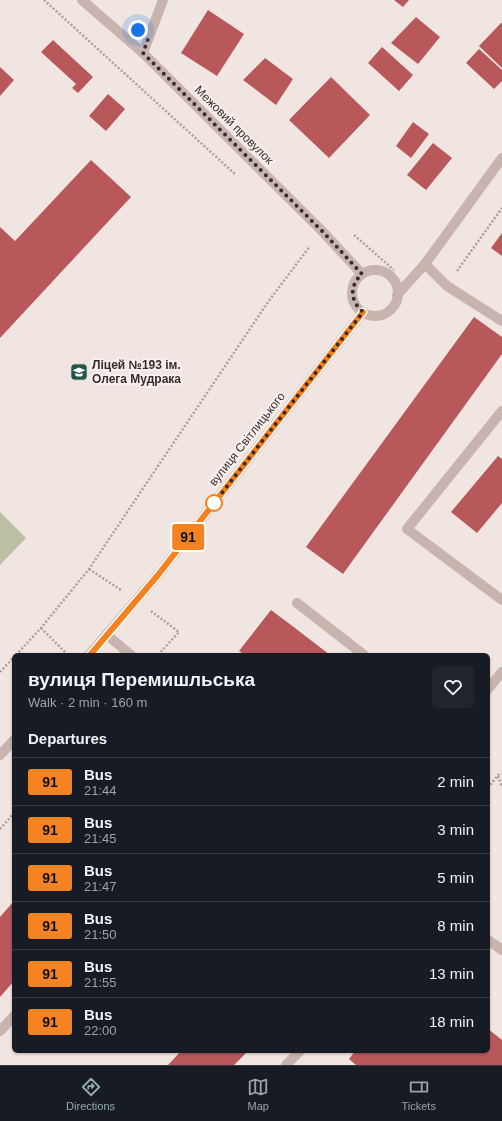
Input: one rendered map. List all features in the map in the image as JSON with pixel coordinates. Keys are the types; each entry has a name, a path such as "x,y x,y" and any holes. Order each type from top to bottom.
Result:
{"street":[{"name":"Межовий провулок","path":"82,0 143,53 322,231 362,274"},
{"path":"143,53 163,0"},
{"path":"397,295 397,288 389,275 376,270 362,274 355,282 352,293 357,307 370,315 378,315 391,308 397,295 425,264 502,158"},
{"path":"425,264 447,286 502,321"},
{"name":"вулиця Світлицького","path":"92,653 158,575 363,312"},
{"path":"502,412 407,530 502,600"},
{"path":"297,603 361,653"},
{"path":"107,635 129,653"},
{"path":"490,687 502,672"},
{"path":"0,755 12,742"},
{"path":"490,941 502,950"},
{"path":"0,1031 12,1018"},
{"path":"286,1065 298,1053"}],"path":[{"path":"44,0 242,180"},
{"path":"447,286 502,208"},
{"path":"350,231 399,274"},
{"path":"18,653 41,628 90,569 268,302 311,244"},
{"path":"41,628 66,653"},
{"path":"160,653 179,632"},
{"path":"0,672 12,659"},
{"path":"490,785 498,775 502,774"},
{"path":"498,775 502,787"},
{"path":"0,829 12,815"}],"green space":[{"path":"0,512 26,538 0,565"}],"building":[{"path":"394,0 409,0 403,7"},
{"path":"208,10 244,34 217,76 181,53"},
{"path":"416,17 440,37 418,64 391,43"},
{"path":"502,23 502,68 479,46"},
{"path":"53,40 93,77 78,93 72,88 76,84 41,52"},
{"path":"382,47 413,75 399,91 368,63"},
{"path":"479,49 502,70 502,81 494,89 466,63"},
{"path":"265,58 293,79 276,105 243,80"},
{"path":"0,67 14,80 0,96"},
{"path":"331,77 370,115 329,158 289,120"},
{"path":"108,94 125,109 106,131 89,116"},
{"path":"413,122 429,134 411,158 396,146"},
{"path":"433,143 452,158 426,190 407,175"},
{"path":"91,160 131,197 0,338 0,227 15,241"},
{"path":"502,233 502,256 491,248"},
{"path":"474,317 502,337 502,354 343,574 306,547"},
{"path":"498,456 502,459 502,503 477,533 451,512"},
{"path":"271,610 327,653 242,653 239,651"},
{"path":"12,903 12,983 0,997 0,917"},
{"path":"490,1031 502,1040 502,1065 356,1065 349,1059 354,1053 490,1053"},
{"path":"179,1053 246,1053 234,1065 168,1065"}],"bus line":[{"name":"91","path":"92,653 158,575 363,312"}],"place":[{"name":"Ліцей №193 ім. Олега Мудрака","path":"79,372"}],"route":[{"path":"138,30 148,39 143,53 322,231 362,274 353,286 352,293 357,307 363,312 214,503"}]}
